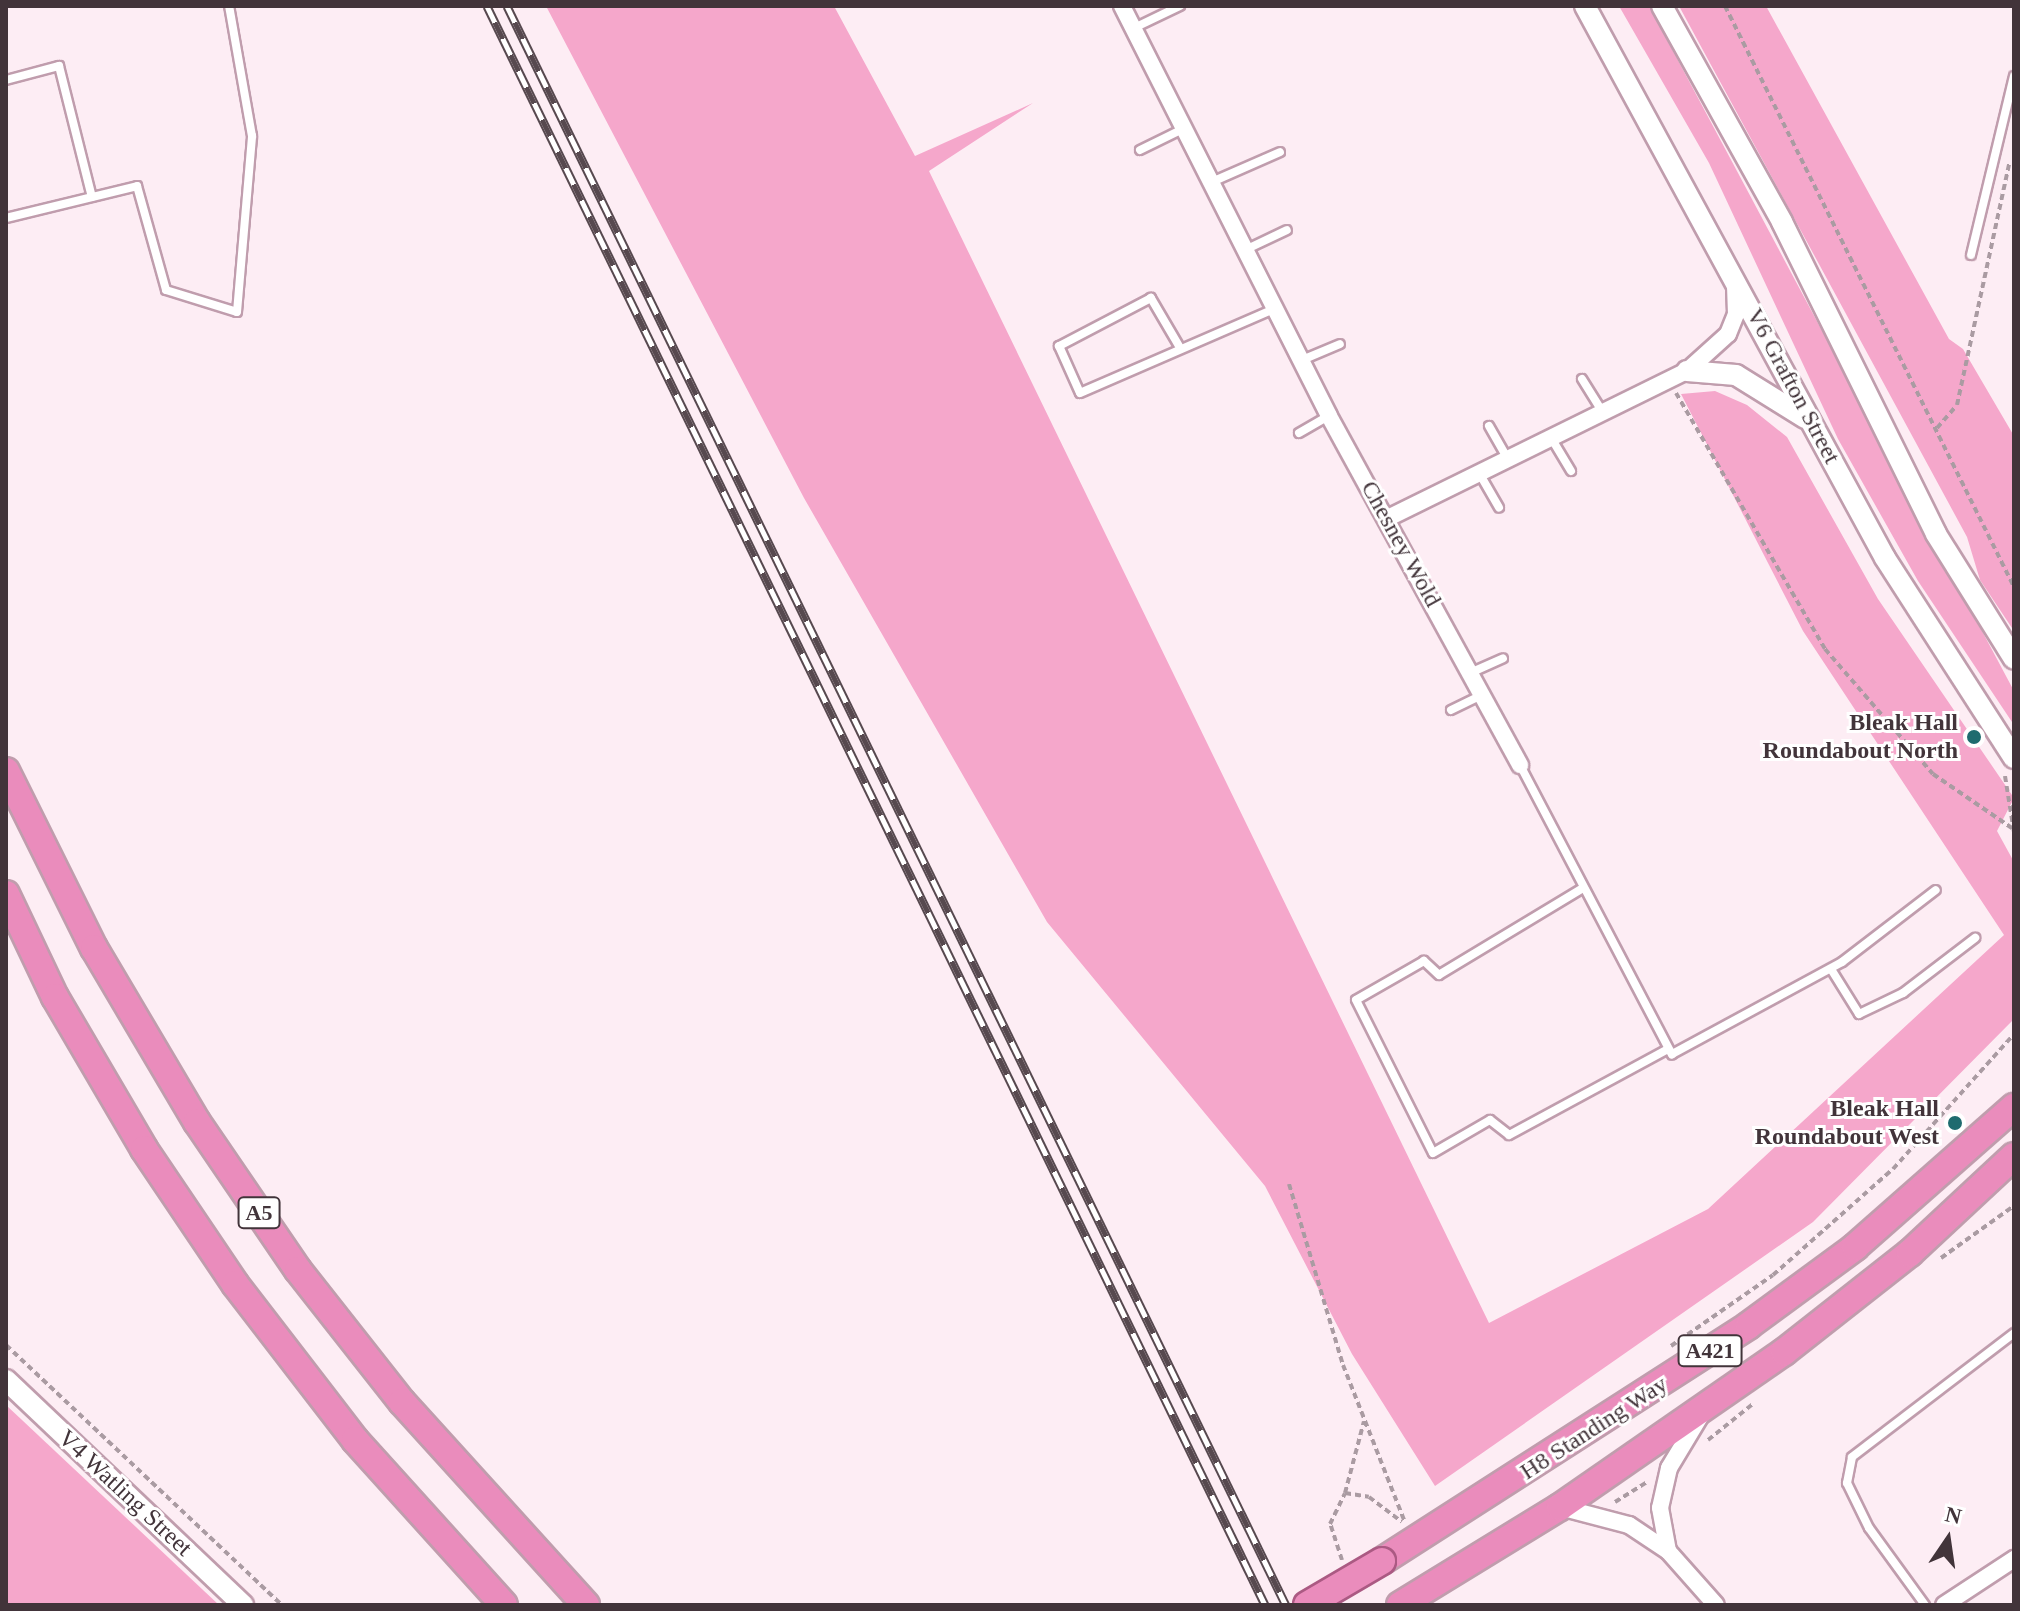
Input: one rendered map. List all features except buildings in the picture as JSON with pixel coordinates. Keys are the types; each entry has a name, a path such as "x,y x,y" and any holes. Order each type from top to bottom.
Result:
{"highway":[{"name":"A5","path":"6,771 94,948 197,1122 298,1270 402,1402 586,1605"},
{"name":"A5","path":"6,894 55,997 144,1149 235,1284 355,1440 504,1605"},
{"name":"H8 Standing Way","path":"1307,1605 1382,1561 1749,1325 1855,1247 2014,1107"},
{"name":"H8 Standing Way","path":"1402,1604 1560,1507 1708,1404 1910,1253 2014,1156"}],"street":[{"name":"Chesney Wold","path":"1122,6 1214,181 1329,416 1388,518 1480,696 1520,765"},
{"name":"V6 Grafton Street","path":"1585,6 1734,274 1812,423 2007,750"},
{"path":"1662,6 1782,222 1936,534 2014,659"},
{"path":"1388,518 1482,478 1603,412 1678,376 1728,334 1736,314 1734,274"},
{"path":"1678,376 1736,375 1812,423"},
{"name":"V4 Watling Street","path":"6,1380 243,1605"},
{"path":"1668,1551 1660,1508 1669,1468 1708,1404"},
{"path":"1560,1507 1629,1525 1668,1551 1716,1605"},
{"path":"1944,1605 2014,1559"}],"lane":[{"path":"6,218 137,186 166,290 237,312 252,136 229,6"},
{"path":"1134,28 1180,6"},
{"path":"6,80 59,66 92,197"},
{"path":"1971,255 2014,76"},
{"path":"1140,150 1186,128"},
{"path":"1214,181 1280,152"},
{"path":"1247,249 1287,230"},
{"path":"1179,346 1151,298 1059,346 1080,393 1179,346 1235,329 1275,308"},
{"path":"1302,360 1340,344"},
{"path":"1582,379 1603,412"},
{"path":"1299,433 1329,416"},
{"path":"1489,426 1510,462"},
{"path":"1553,441 1571,471"},
{"path":"1482,478 1499,508"},
{"path":"1470,673 1503,658"},
{"path":"1451,710 1480,696"},
{"path":"1520,765 1672,1054 1831,969 1936,890"},
{"path":"1583,888 1439,975 1424,961 1356,1000 1433,1153 1490,1120 1509,1135 1668,1049"},
{"path":"1831,969 1859,1014 1903,993 1975,938"},
{"path":"1925,1605 1863,1517 1847,1483 1852,1457 2014,1333"}],"path":[{"path":"1725,6 2014,587"},
{"path":"1937,428 1957,405 2011,157"},
{"path":"1678,376 1825,649 1933,774 2013,829"},
{"path":"2007,750 2013,829"},
{"path":"1656,1356 1773,1275 1893,1169 2014,1034"},
{"path":"1289,1184 1364,1418 1408,1529"},
{"path":"6,1345 282,1605"},
{"path":"1342,1559 1330,1524 1345,1493 1364,1418"},
{"path":"1345,1493 1389,1508 1408,1529"},
{"path":"1396,1537 1421,1519"}],"shaded area":[{"path":"546,6 834,6 915,156 1033,103 929,171 1489,1323 1708,1209 2004,935 1803,631 1681,394 1715,391 1747,405 1787,437 1878,599 2014,798 1997,831 2014,862 2014,1019 1813,1222 1435,1486 1352,1354 1265,1186 1047,922 804,498"},
{"path":"1619,6 1649,6 2014,691 2014,725 1918,581 1838,439 1709,163"},
{"path":"1679,6 1766,6 1949,339 1963,349 2014,436 2014,631 1980,580 1967,537"},
{"path":"6,1405 219,1605 6,1605"}],"railway":[{"path":"487,6 1265,1605"},
{"path":"507,6 1286,1605"}],"place":[{"name":"Bleak Hall Roundabout North","path":"1974,737"},
{"name":"Bleak Hall Roundabout West","path":"1955,1123"}]}
